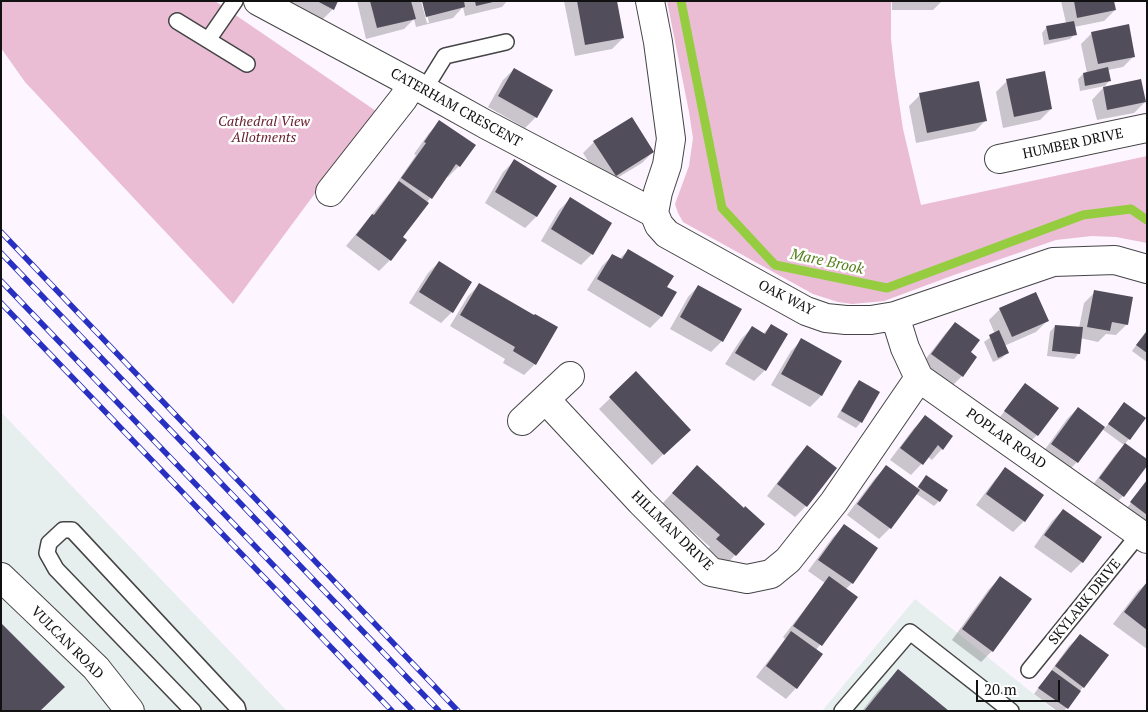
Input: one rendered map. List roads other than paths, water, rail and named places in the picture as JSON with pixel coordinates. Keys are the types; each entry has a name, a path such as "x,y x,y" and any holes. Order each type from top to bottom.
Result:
{"street":[{"name":"CATERHAM CRESCENT","path":"258,1 654,213"},
{"path":"650,1 658,42 671,139 667,165 658,192 654,213"},
{"path":"330,192 403,99 418,87"},
{"name":"HUMBER DRIVE","path":"999,159 1147,128"},
{"name":"OAK WAY","path":"654,213 659,225 667,234 806,311 826,318 871,320 895,316 1053,262 1115,260 1147,269"},
{"name":"POPLAR ROAD","path":"895,316 905,348 919,378 1143,536"},
{"path":"522,421 570,376"},
{"name":"HILLMAN DRIVE","path":"546,400 641,502 711,572 746,579 771,574 788,560 834,502 919,378"},
{"name":"VULCAN ROAD","path":"1,577 96,668 130,711"}],"lane":[{"path":"208,40 235,1"},
{"path":"177,22 247,64"},
{"path":"418,87 445,56 506,42"},
{"path":"194,711 56,569 47,553 49,543 63,530 72,530 237,707 238,711"},
{"name":"SKYLARK DRIVE","path":"1030,670 1143,536"},
{"path":"842,711 910,632 1011,711"}],"waterway":[{"name":"Mare Brook","path":"681,1 722,208 775,265 887,288 1083,215 1131,209 1147,220"}],"railway":[{"path":"1,232 458,711"},
{"path":"1,253 439,711"},
{"path":"1,281 413,711"},
{"path":"1,303 392,711"}],"park label":[{"name":"Cathedral View Allotments","path":"264,130"}]}
